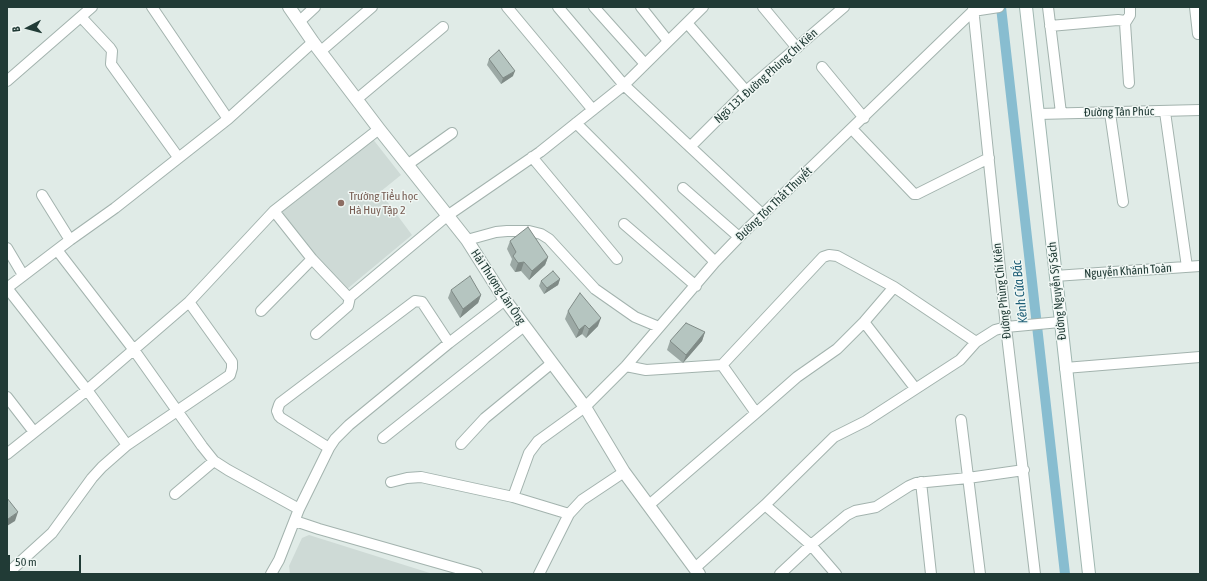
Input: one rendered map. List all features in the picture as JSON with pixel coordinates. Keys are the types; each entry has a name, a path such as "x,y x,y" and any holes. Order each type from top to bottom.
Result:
{"street":[{"path":"7,81 92,7"},
{"path":"152,7 228,119"},
{"name":"Hải Thượng Lãn Ông","path":"289,7 379,129 467,240 505,300 585,407 624,472 697,571"},
{"path":"300,21 316,7"},
{"path":"127,445 87,390 7,288 115,208 228,119 317,46 372,7"},
{"path":"507,7 593,110"},
{"path":"558,7 624,85 763,215"},
{"path":"594,7 645,64"},
{"path":"641,7 668,41"},
{"path":"316,334 348,306 350,297 447,216 532,157 624,85 703,7"},
{"path":"763,7 797,48"},
{"name":"Ngõ 131 Đường Phùng Chí Kiên","path":"690,147 746,91 844,7"},
{"path":"976,9 999,7"},
{"name":"Đường Nguyễn Sỹ Sách","path":"1026,7 1089,574"},
{"path":"1048,7 1061,113"},
{"path":"1129,83 1125,21 1130,15 1130,7"},
{"path":"1195,7 1198,34"},
{"name":"Đường Tôn Thất Thuyết","path":"513,497 532,448 585,407 626,366 715,262 739,237 976,9"},
{"name":"Đường Phùng Chí Kiên","path":"976,9 988,158 1035,574"},
{"path":"81,17 110,48 112,51 111,64 178,157"},
{"path":"1050,26 1118,20 1125,21"},
{"path":"687,23 746,91"},
{"path":"357,100 443,26"},
{"path":"822,67 864,118"},
{"name":"Đường Tân Phúc","path":"1038,114 1200,110"},
{"path":"1166,112 1187,267"},
{"path":"1110,113 1123,202"},
{"path":"576,123 715,262"},
{"path":"7,454 87,390 189,302 274,211 379,129"},
{"path":"852,129 914,194 917,194 988,158"},
{"path":"408,165 452,133"},
{"path":"532,157 617,259"},
{"path":"683,188 739,237"},
{"path":"42,195 70,240"},
{"path":"274,211 312,258 347,296 350,297"},
{"path":"624,224 696,286"},
{"path":"467,240 496,232 507,231 529,230 541,234 549,239 595,289 635,317 659,327"},
{"path":"7,248 23,275"},
{"path":"57,250 134,350 214,461 300,509"},
{"path":"626,366 646,370 722,365 826,255 837,256 894,288 976,342"},
{"path":"261,311 312,258"},
{"name":"Nguyễn Khánh Toàn","path":"1055,276 1200,266"},
{"path":"649,505 797,377 837,349 864,322 894,288"},
{"path":"271,574 280,560 300,509 329,448 335,439 449,342 505,300"},
{"path":"329,448 281,418 277,411 278,405 416,301 422,302 449,342"},
{"path":"7,574 52,533 96,474 127,445 228,377 232,371 230,359 189,302"},
{"path":"864,322 915,388"},
{"path":"697,571 834,437 866,421 960,360 976,342 995,330 1006,327 1060,322"},
{"path":"383,438 524,326"},
{"path":"1065,368 1200,357"},
{"path":"460,444 485,418 552,363"},
{"path":"722,365 756,413"},
{"path":"7,397 34,432"},
{"path":"962,420 980,574"},
{"path":"175,494 214,461"},
{"path":"780,574 811,545 851,513 876,507 909,486 921,482 968,478 1024,470"},
{"path":"539,574 569,514 582,500 624,472"},
{"path":"390,482 407,478 421,477 513,497 569,514"},
{"path":"921,482 928,572"},
{"path":"765,505 811,545 836,574"},
{"path":"295,521 477,574"}],"shaded area":[{"name":"Trường Tiểu học Hà Huy Tập 2","path":"372,138 401,175 380,192 412,235 347,289 330,272 280,213"},
{"path":"309,535 433,574 290,574 289,566 302,538"}],"building":[{"path":"499,50 515,71 503,78 489,59"},
{"path":"528,227 548,257 532,271 524,262 518,263 513,256 516,252 510,241"},
{"path":"553,271 560,279 547,288 541,281"},
{"path":"470,276 481,295 463,309 451,290"},
{"path":"580,293 601,318 589,329 585,325 579,330 568,311"},
{"path":"686,323 705,332 686,355 670,341"},
{"path":"7,498 18,512 8,519 7,519"}],"waterway":[{"name":"Kênh Cửa Bắc","path":"1001,7 1065,574"}],"place":[{"name":"Trường Tiểu học Hà Huy Tập 2","path":"341,203"}]}
